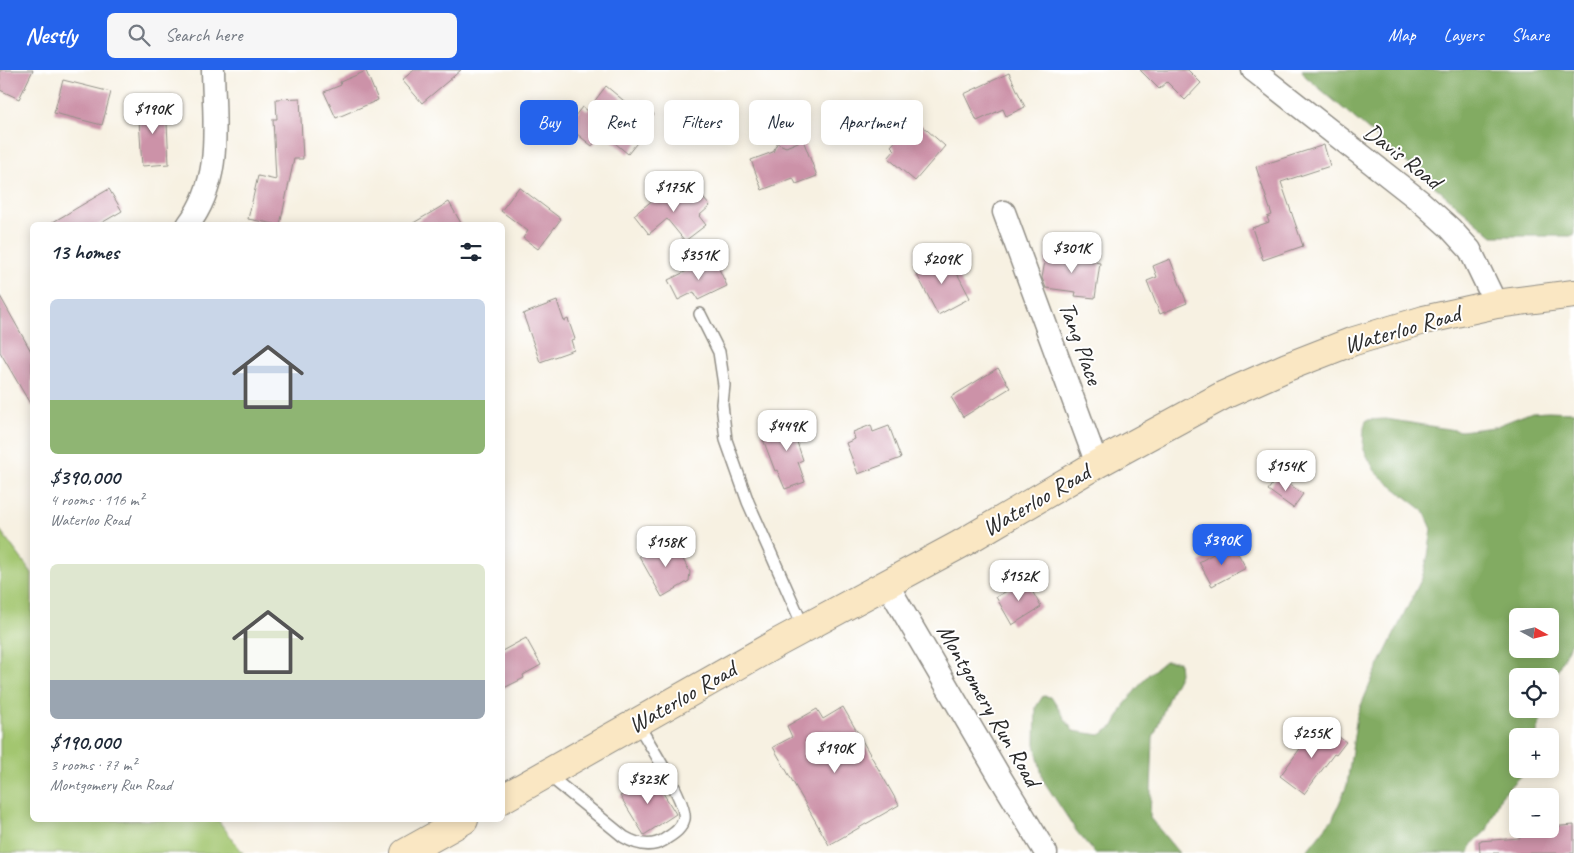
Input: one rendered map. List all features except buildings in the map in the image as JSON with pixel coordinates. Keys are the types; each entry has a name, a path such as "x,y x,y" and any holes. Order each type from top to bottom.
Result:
{"main road":[{"name":"Waterloo Road","path":"505,797 804,628 959,545 1097,464 1224,395 1287,367 1351,342 1415,323 1496,304 1574,294"},
{"path":"415,851 461,822"}],"street":[{"path":"190,222 205,197 213,168 215,138 213,70"},
{"name":"Davis Road","path":"1253,70 1420,201 1450,228 1470,250 1496,304"},
{"name":"Tang Place","path":"1004,212 1097,464"},
{"name":"Montgomery Run Road","path":"887,584 1046,853"}],"lane":[{"path":"700,314 719,352 724,385 722,404 726,440 748,502 804,628"},
{"path":"547,774 635,843 659,843 679,830 685,817 682,802 676,790 637,723"}],"green space":[{"path":"1302,70 1574,70 1574,236 1493,236 1305,76"},
{"path":"1532,412 1574,412 1574,636 1559,668 1509,668 1509,718 1541,718 1538,728 1509,728 1509,778 1518,778 1501,796 1487,830 1472,844 1469,853 1305,853 1333,818 1347,785 1357,715 1373,677 1422,578 1432,529 1424,511 1375,471 1363,448 1366,420 1386,419 1461,431 1494,427"},
{"path":"0,530 30,570 30,822 220,822 243,853 0,853"},
{"path":"1165,661 1179,661 1180,674 1172,689 1153,738 1150,818 1179,853 1095,853 1077,832 1043,780 1035,744 1036,707 1043,696 1051,697 1073,731 1100,735 1114,726 1126,702 1148,675"}]}
